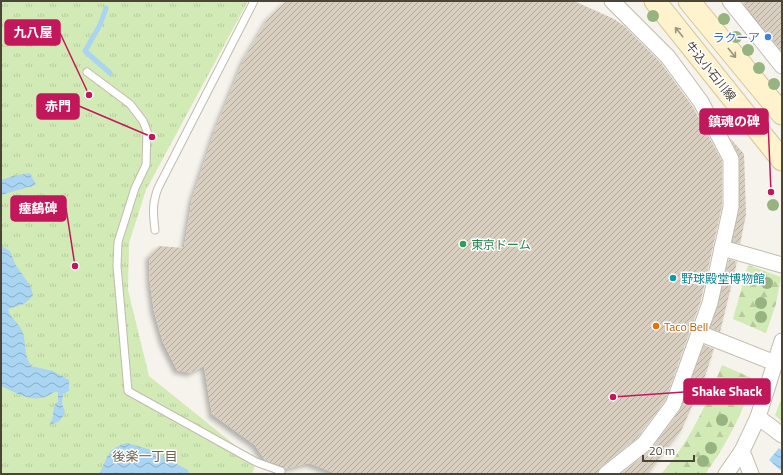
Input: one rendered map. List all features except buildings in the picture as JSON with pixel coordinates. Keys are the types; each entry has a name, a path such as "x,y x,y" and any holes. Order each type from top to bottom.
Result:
{"main road":[{"name":"牛込小石川線","path":"655,1 782,160"},
{"path":"689,1 782,114"}],"street":[{"path":"606,474 644,444 673,405 710,303 731,207 731,158 701,102 668,57 612,1"},
{"path":"730,1 782,66"},
{"path":"722,248 782,266"},
{"path":"699,333 775,363"},
{"path":"726,474 742,451 758,417 782,341"},
{"path":"758,417 782,435"},
{"path":"742,451 751,474"}],"lane":[{"path":"155,230 153,202 158,188 254,1"},
{"path":"87,72 130,104 144,122 147,131 146,165 135,188 118,242 117,266 128,391 256,462 281,471 280,474"}],"green space":[{"path":"1,1 248,1 146,190 129,243 128,290 149,376 256,462 252,474 1,474"},
{"path":"748,265 781,277 776,304 766,333 733,319"},
{"path":"722,365 754,379 745,404 727,440 705,474 661,474 681,449 689,436 710,394"},
{"path":"782,397 782,422 775,415"}],"water":[{"path":"30,173 36,185 1,195 1,180"},
{"path":"1,246 10,251 15,264 31,287 33,296 24,304 8,309 11,316 22,330 26,354 31,366 53,371 69,380 69,391 63,394 62,404 65,411 62,418 56,423 50,424 55,404 58,402 58,392 54,392 41,398 34,398 21,395 1,386"},
{"path":"127,443 148,449 188,470 189,474 99,474 108,454 120,445"},
{"path":"779,448 782,451 782,468 780,470 769,460"}],"waterway":[{"path":"106,8 100,25 85,51 110,73"}],"place":[{"name":"ラクーア","path":"768,37"},
{"name":"九八屋","path":"89,95"},
{"name":"赤門","path":"152,137"},
{"name":"鎮魂の碑","path":"771,192"},
{"name":"東京ドーム","path":"463,244"},
{"name":"瘞鷂碑","path":"75,266"},
{"name":"野球殿堂博物館","path":"673,278"},
{"name":"Taco Bell","path":"656,326"},
{"name":"Shake Shack","path":"613,397"}],"district":[{"name":"後楽一丁目","path":"145,456"}]}
